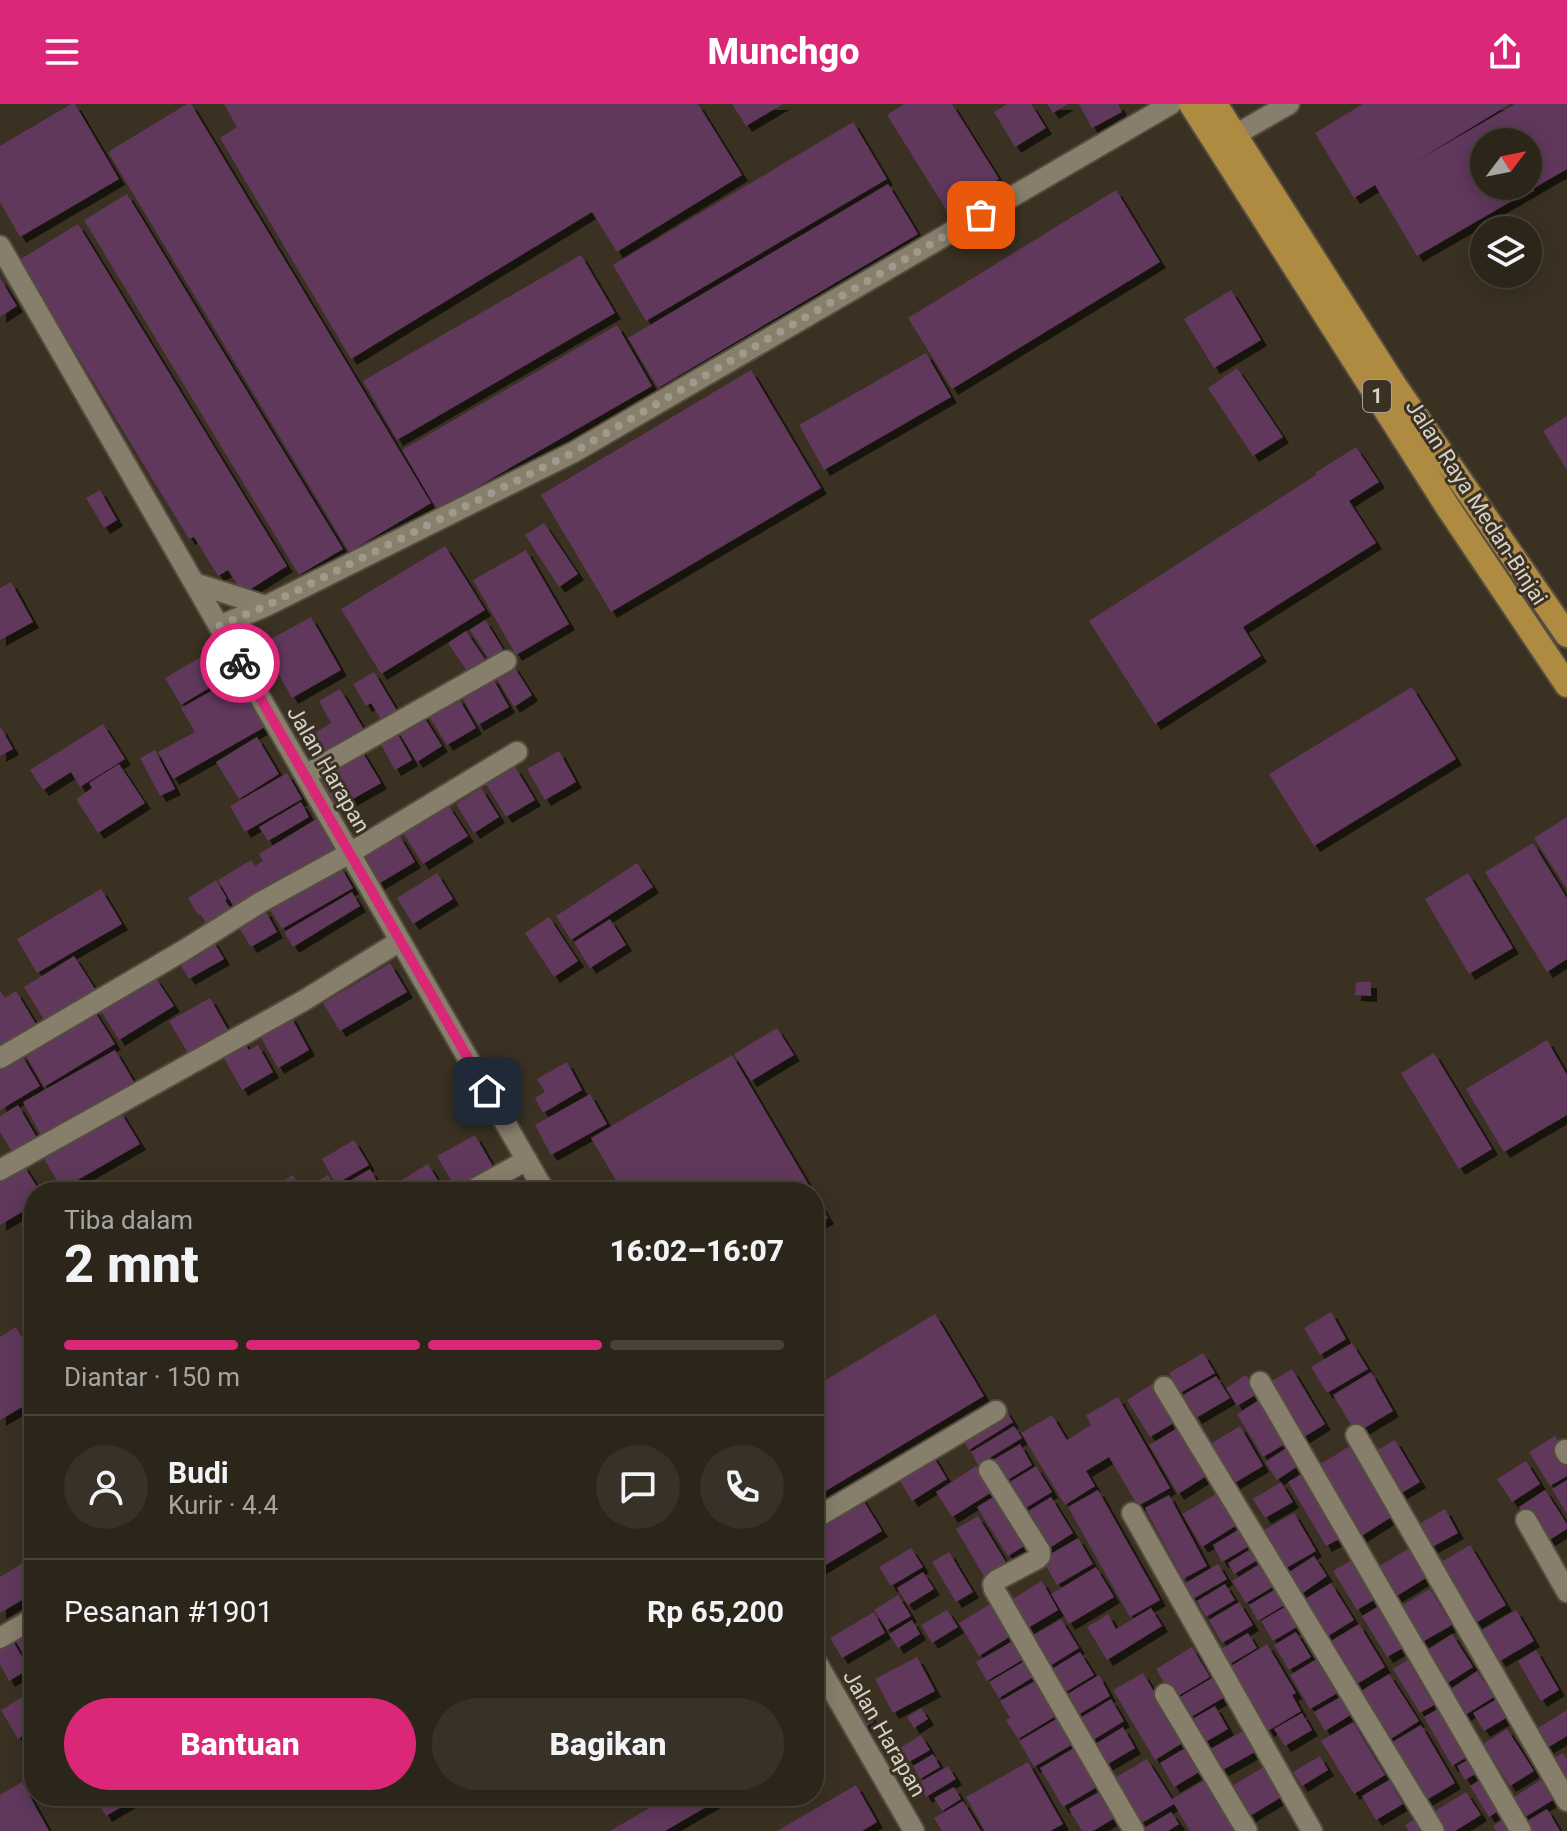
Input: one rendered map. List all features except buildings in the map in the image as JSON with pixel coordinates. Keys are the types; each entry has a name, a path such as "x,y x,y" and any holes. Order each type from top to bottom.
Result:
{"highway":[{"name":"Jalan Raya Medan-Binjai","path":"1211,109 1226,140 1447,506 1567,685"},
{"name":"Jalan Raya Medan-Binjai","path":"1226,140 1567,635"}],"street":[{"path":"219,626 266,606 574,452 1171,104"},
{"path":"1226,140 1289,104"},
{"name":"Jalan Harapan","path":"0,246 539,1182"},
{"path":"194,583 266,606"},
{"path":"305,775 506,661"},
{"path":"0,1058 517,752"},
{"path":"0,1170 303,1001 400,941"},
{"path":"487,1182 527,1160"},
{"path":"1260,1382 1521,1831"},
{"path":"1164,1387 1434,1831"},
{"path":"824,1513 996,1411"},
{"path":"1356,1435 1567,1801"},
{"path":"989,1470 1040,1551 1037,1559 997,1580 993,1584 994,1589 1134,1831"},
{"path":"1132,1513 1312,1831"},
{"path":"1526,1520 1567,1592"},
{"path":"0,1638 24,1624"},
{"name":"Jalan Harapan","path":"824,1675 914,1831"},
{"path":"1165,1694 1247,1831"}],"way so far":[{"path":"240,663 219,626 266,606 574,452 981,215"}],"route":[{"path":"240,663 487,1091"}]}
